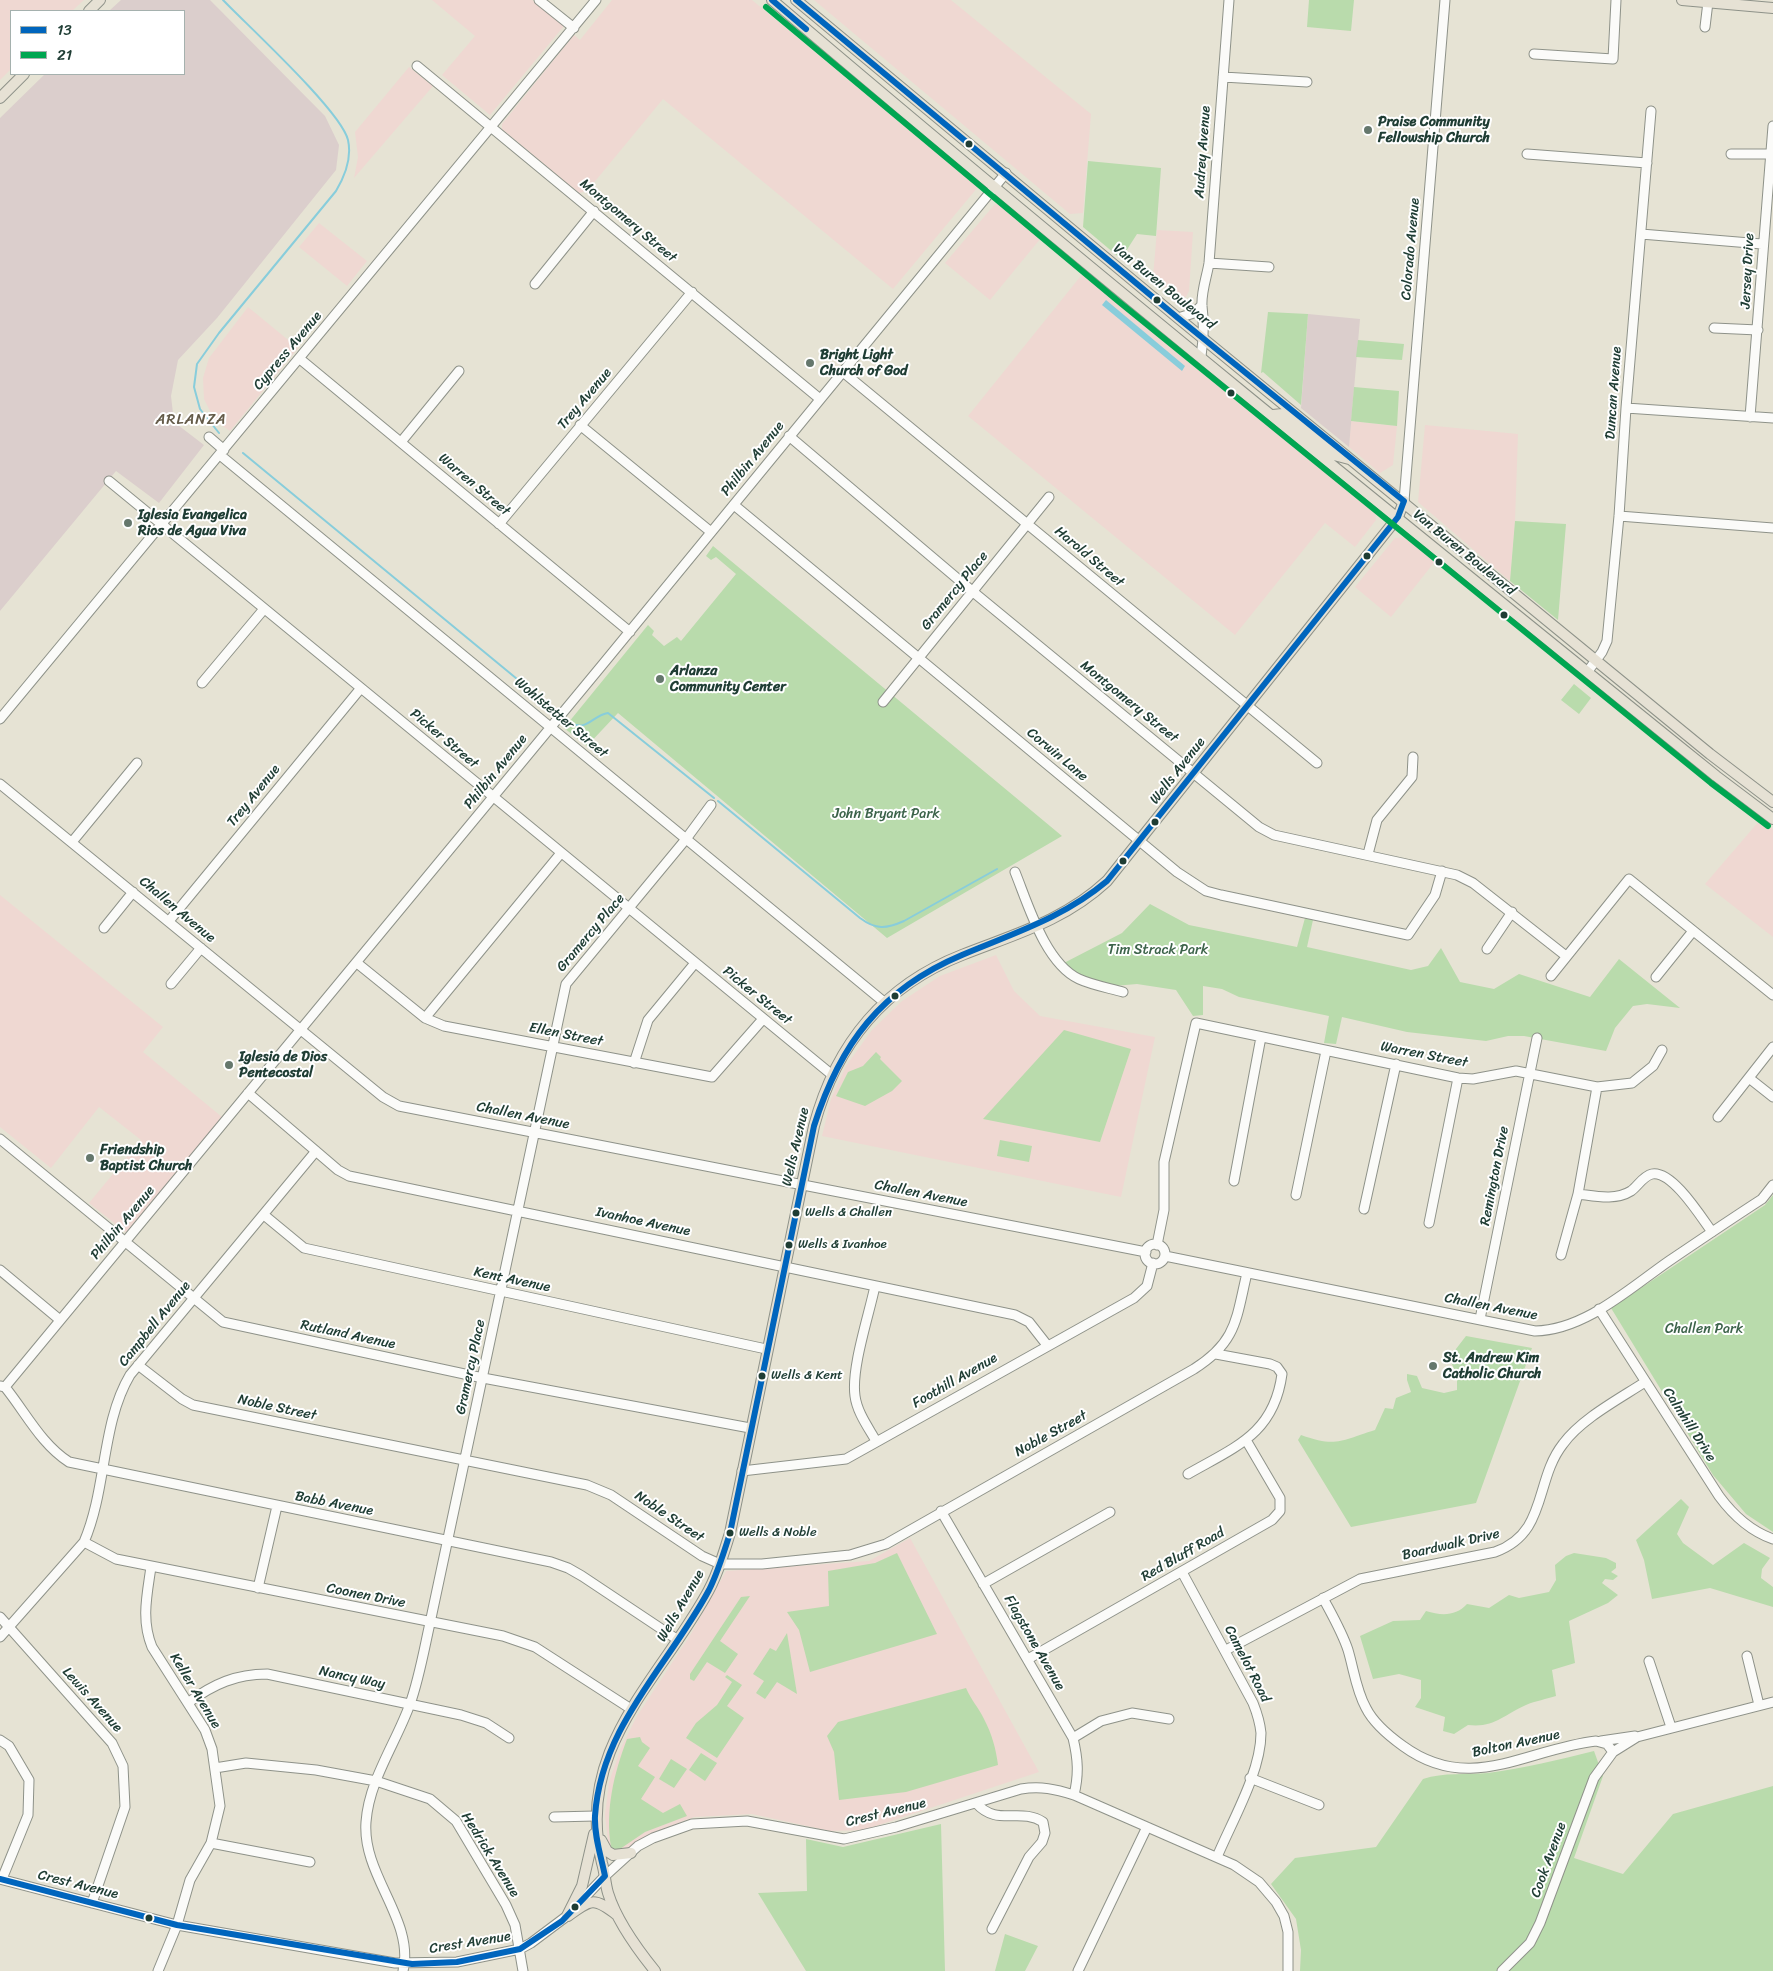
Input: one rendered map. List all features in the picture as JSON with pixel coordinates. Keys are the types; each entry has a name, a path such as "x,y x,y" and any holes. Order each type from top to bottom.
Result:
{"main road":[{"path":"89,10 100,0"},
{"name":"Van Buren Boulevard","path":"772,0 1272,415 1716,776 1773,818"},
{"name":"Van Buren Boulevard","path":"796,0 1178,318 1773,802"},
{"path":"1682,0 1773,8"},
{"path":"826,46 838,34"},
{"path":"1,95 23,75"},
{"path":"1272,415 1282,414 1290,418 1334,455 1354,460"},
{"name":"Wells Avenue","path":"655,1971 638,1949 609,1895 596,1824 608,1755 631,1709 706,1595 720,1564 730,1533 766,1349 801,1185 820,1102 831,1074 862,1026 884,1002 912,980 943,963 1037,927 1087,900 1107,881 1398,517 1404,501"},
{"path":"1716,776 1722,772 1751,793 1764,796"},
{"path":"596,1824 610,1854 621,1856 631,1853"},
{"path":"567,1916 584,1881 596,1824"},
{"path":"567,1916 587,1902 596,1901 620,1917"}],"street":[{"path":"539,0 574,28"},
{"name":"Cypress Avenue","path":"0,719 492,128 596,0"},
{"name":"Audrey Avenue","path":"1201,356 1205,314 1202,305 1209,263 1229,0"},
{"name":"Colorado Avenue","path":"1404,501 1445,0"},
{"path":"1534,54 1613,59 1616,0"},
{"path":"1705,27 1708,2"},
{"name":"Montgomery Street","path":"417,66 820,399"},
{"path":"1223,77 1307,82"},
{"name":"Duncan Avenue","path":"1588,671 1597,660 1607,641 1619,516 1626,408 1651,111"},
{"name":"Jersey Drive","path":"1750,417 1758,330 1762,244 1773,126"},
{"path":"1527,154 1647,163"},
{"path":"1731,154 1770,154"},
{"name":"Philbin Avenue","path":"2,1386 126,1243 1006,173"},
{"path":"535,284 594,211"},
{"path":"1641,234 1762,244"},
{"path":"1209,263 1269,267"},
{"name":"Trey Avenue","path":"499,524 692,292"},
{"path":"1178,318 1194,313 1202,305"},
{"path":"1714,328 1758,330"},
{"name":"Warren Street","path":"300,359 630,632"},
{"path":"401,442 459,371"},
{"name":"Harold Street","path":"843,372 1317,763"},
{"path":"1626,408 1773,418"},
{"path":"580,425 711,532"},
{"name":"Montgomery Street","path":"790,436 972,591 1259,827 1274,835 1442,871 1473,883 1566,956"},
{"name":"Wohlstetter Street","path":"209,437 222,452 550,727 884,1002"},
{"name":"Picker Street","path":"109,481 831,1074"},
{"name":"Gramercy Place","path":"883,702 1049,497"},
{"name":"Corwin Lane","path":"734,505 1176,872 1206,891 1408,935 1434,895 1442,871"},
{"path":"1619,516 1773,528"},
{"path":"202,683 264,609"},
{"name":"Trey Avenue","path":"169,921 361,688"},
{"path":"1368,854 1377,820 1412,777 1413,757"},
{"path":"72,842 137,763"},
{"name":"Challen Avenue","path":"0,784 383,1097 399,1106 1146,1252"},
{"name":"Gramercy Place","path":"404,1968 404,1945 399,1922 387,1901 369,1850 366,1823 376,1781 410,1704 430,1623 566,984 686,839 711,805"},
{"path":"425,1018 561,853"},
{"path":"1015,872 1037,927 1058,962 1078,978 1123,992"},
{"path":"1551,976 1629,879 1773,995"},
{"path":"104,928 133,892"},
{"path":"1487,949 1512,912"},
{"path":"1656,977 1693,931"},
{"path":"171,984 201,948"},
{"name":"Ellen Street","path":"357,963 425,1018 444,1026 553,1045 634,1063 712,1077 763,1019"},
{"path":"634,1063 648,1020 695,963"},
{"name":"Warren Street","path":"1157,1244 1164,1210 1164,1162 1196,1023 1458,1078 1473,1079 1516,1071 1597,1087 1632,1083 1653,1066 1662,1050"},
{"path":"1234,1181 1261,1037"},
{"name":"Remington Drive","path":"1480,1319 1537,1038"},
{"path":"1718,1117 1773,1047"},
{"path":"1296,1196 1326,1051"},
{"path":"1364,1209 1396,1064"},
{"path":"1429,1223 1458,1078"},
{"path":"1749,1078 1773,1097"},
{"path":"1561,1255 1578,1194 1597,1087"},
{"name":"Ivanhoe Avenue","path":"248,1093 316,1152 338,1170 349,1176 1015,1315 1029,1322 1047,1345"},
{"name":"Rutland Avenue","path":"0,1139 223,1322 482,1378 750,1428"},
{"name":"Campbell Avenue","path":"0,1637 84,1542 90,1529 104,1470 115,1408 122,1389 138,1365 316,1152"},
{"path":"1578,1194 1602,1197 1616,1196 1630,1191 1647,1176 1654,1174 1662,1176 1683,1193 1712,1232"},
{"name":"Challen Avenue","path":"1164,1256 1535,1331 1548,1331 1566,1326 1599,1309 1762,1199 1773,1185"},
{"name":"Kent Avenue","path":"264,1215 304,1248 766,1349"},
{"path":"1157,1244 1163,1249 1164,1256 1162,1261 1153,1263 1147,1258 1146,1252 1149,1247 1157,1244"},
{"name":"Foothill Avenue","path":"742,1471 846,1459 1140,1293 1151,1277 1153,1263"},
{"path":"0,1270 60,1320"},
{"name":"Noble Street","path":"138,1365 182,1399 193,1405 587,1485 611,1496 702,1556 720,1564 762,1564 850,1555 886,1544 941,1511 1194,1369 1216,1354 1234,1327 1246,1273"},
{"path":"875,1286 855,1379 855,1397 859,1411 876,1441"},
{"name":"Calmhill Drive","path":"1599,1309 1687,1450 1730,1511 1757,1532 1773,1539"},
{"path":"1188,1474 1246,1440 1268,1417 1282,1374 1278,1368 1270,1364 1216,1354"},
{"name":"Boardwalk Drive","path":"1226,1650 1365,1577 1495,1552 1517,1540 1534,1519 1548,1468 1564,1442 1578,1428 1645,1382"},
{"name":"Babb Avenue","path":"2,1386 26,1414 43,1441 55,1453 69,1462 449,1540 568,1568 678,1640"},
{"name":"Red Bluff Road","path":"1028,1659 1272,1520 1280,1511 1280,1498 1246,1440"},
{"path":"258,1588 277,1506"},
{"name":"Flagstone Avenue","path":"941,1511 1073,1738 1079,1776 1074,1795"},
{"path":"983,1584 1110,1512"},
{"name":"Coonen Drive","path":"84,1542 116,1559 503,1636 535,1647 631,1709"},
{"name":"Keller Avenue","path":"151,1566 144,1609 147,1634 152,1647 189,1702 205,1730 215,1768 220,1806 210,1843 190,1880 177,1925 158,1971"},
{"name":"Camelot Road","path":"1182,1572 1254,1703 1259,1722 1260,1742 1250,1778 1217,1858"},
{"name":"Bolton Avenue","path":"1323,1598 1346,1645 1357,1689 1366,1710 1387,1733 1428,1761 1452,1768 1480,1768 1601,1741 1640,1736 1671,1726 1773,1702"},
{"name":"Lewis Avenue","path":"0,1617 112,1743 123,1766 125,1807 92,1903"},
{"path":"1747,1656 1759,1705"},
{"path":"1649,1661 1671,1726"},
{"name":"Nancy Way","path":"189,1702 207,1689 225,1680 246,1674 260,1674 410,1704 486,1723 509,1738"},
{"path":"1073,1738 1101,1721 1132,1713 1169,1719"},
{"name":"Bolton Avenue","path":"1613,1752 1640,1736"},
{"path":"0,1740 9,1746 30,1780 28,1815 1,1879"},
{"path":"1601,1741 1613,1752"},
{"name":"Cook Avenue","path":"1502,1971 1530,1943 1545,1911 1594,1778 1613,1752"},
{"name":"Hedrick Avenue","path":"215,1768 246,1763 316,1770 376,1781 430,1799 456,1822 506,1905 515,1925 524,1971"},
{"path":"1250,1778 1318,1805"},
{"name":"Crest Avenue","path":"1,1879 177,1925 404,1968 457,1962 520,1949 567,1916 605,1876 631,1853 652,1838 696,1823 747,1821 844,1838 896,1827 1021,1789 1038,1786 1074,1795 1239,1868 1259,1882 1276,1902 1288,1932 1288,1971"},
{"path":"976,1802 984,1812 992,1815 1030,1816 1039,1819 1043,1822 1045,1833 1042,1842 1029,1857 992,1929"},
{"path":"554,1817 596,1824"},
{"path":"1078,1971 1147,1828"},
{"path":"210,1843 310,1862"}],"shaded area":[{"path":"0,0 84,0 73,10 10,10 10,70 0,80"},
{"path":"121,0 210,0 325,116 339,145 336,170 217,318 178,360 171,396 174,422 204,445 159,503 116,471 0,611 0,118 44,75 185,75 185,10 110,10"},
{"path":"432,0 532,0 564,26 490,115 442,75 475,36"},
{"path":"612,0 752,0 978,187 893,289 663,99 587,191 579,193 502,129 502,124 574,35 580,40"},
{"path":"814,0 951,0 1091,114 1083,213 1070,214"},
{"path":"409,67 433,86 354,178 358,157 355,132"},
{"path":"995,204 1001,205 1041,238 990,300 945,263"},
{"path":"319,223 367,261 347,286 299,247"},
{"path":"1157,230 1193,232 1189,291 1186,297 1177,297 1153,277"},
{"path":"1084,272 1187,361 1375,511 1376,520 1355,547 1325,523 1235,635 968,416"},
{"path":"248,307 298,348 230,431 215,421 204,399 203,378 209,358"},
{"path":"1308,314 1360,319 1349,447 1301,408"},
{"path":"1351,421 1397,426 1393,465 1380,473 1349,447"},
{"path":"1425,425 1518,434 1515,521 1510,581 1418,502"},
{"path":"1407,537 1436,560 1391,617 1355,587 1395,538"},
{"path":"1760,820 1773,829 1773,937 1705,884"},
{"path":"0,895 163,1027 143,1052 222,1117 127,1233 89,1203 141,1140 99,1107 51,1168 0,1127"},
{"path":"996,955 1014,991 1040,1016 1155,1037 1121,1197 822,1136 831,1099 846,1066 872,1030 902,1001 940,976"},
{"path":"910,1538 1039,1772 864,1830 830,1831 752,1814 694,1817 647,1835 619,1854 609,1849 605,1815 609,1782 621,1748 637,1716 691,1634 726,1571 869,1561"}],"green space":[{"path":"1309,0 1354,0 1351,31 1307,27"},
{"path":"1088,161 1161,168 1156,236 1137,234 1121,259 1083,227"},
{"path":"1268,312 1308,314 1301,405 1263,372 1261,373"},
{"path":"1358,340 1404,344 1402,360 1356,357"},
{"path":"1354,387 1399,391 1397,426 1351,421"},
{"path":"1515,521 1566,524 1558,620 1510,581"},
{"name":"John Bryant Park","path":"713,546 1062,836 887,938 618,713 587,746 564,728 648,625 654,631 652,635 664,646 677,637 681,641 736,574 716,557 711,560 706,556"},
{"path":"1574,684 1591,698 1579,714 1561,700"},
{"name":"Tim Strack Park","path":"1150,904 1189,925 1297,947 1305,918 1313,920 1307,947 1411,970 1428,966 1441,948 1460,982 1494,989 1519,974 1590,997 1619,959 1680,1008 1647,1004 1633,1006 1615,1028 1606,1051 1524,1036 1508,1036 1486,1041 1407,1032 1342,1017 1336,1044 1324,1043 1329,1016 1239,997 1222,989 1203,986 1203,1015 1193,1016 1176,990 1137,984 1114,986 1090,981 1060,965 1122,933"},
{"path":"1064,1030 1131,1049 1100,1142 983,1119"},
{"path":"876,1052 881,1057 880,1059 902,1081 892,1091 865,1106 836,1096 848,1072 863,1066"},
{"path":"1000,1140 1032,1146 1029,1162 997,1156"},
{"name":"Challen Park","path":"1773,1195 1773,1532 1746,1514 1713,1475 1611,1308 1765,1205"},
{"path":"1466,1336 1532,1348 1476,1503 1351,1527 1298,1440 1301,1435 1332,1442 1375,1430 1385,1408 1393,1409 1396,1398 1411,1392 1407,1374 1417,1376 1422,1388 1444,1393 1457,1390 1457,1375 1449,1358"},
{"path":"1681,1499 1689,1507 1677,1534 1683,1543 1713,1565 1744,1543 1770,1558 1762,1569 1761,1578 1773,1587 1773,1607 1710,1588 1652,1599 1644,1560 1636,1540"},
{"path":"897,1553 937,1634 810,1672 799,1630 787,1612 829,1606 828,1571 875,1563"},
{"path":"1574,1553 1606,1558 1616,1563 1616,1568 1611,1572 1618,1576 1613,1580 1605,1579 1602,1583 1618,1595 1608,1603 1569,1621 1575,1663 1552,1670 1556,1696 1533,1702 1492,1723 1468,1725 1454,1734 1443,1731 1445,1717 1415,1707 1421,1698 1421,1680 1399,1674 1373,1679 1360,1636 1393,1621 1420,1620 1426,1611 1448,1614 1458,1611 1467,1604 1489,1608 1509,1595 1519,1598 1549,1592 1556,1580 1555,1565 1566,1556"},
{"path":"750,1596 720,1641 738,1654 725,1673 707,1662 694,1681 690,1679 690,1674 741,1597"},
{"path":"787,1633 797,1694 777,1682 765,1699 756,1693 764,1681 753,1674 770,1648 776,1651"},
{"path":"727,1675 742,1685 727,1706 744,1718 717,1758 686,1738 696,1723 717,1705 732,1682 725,1677"},
{"path":"966,1688 989,1730 995,1747 998,1765 906,1792 839,1800 834,1752 827,1736 838,1722"},
{"path":"640,1737 642,1742 650,1748 638,1766 655,1777 641,1799 663,1813 680,1804 687,1816 645,1832 617,1851 611,1847 609,1833 612,1792 618,1765 627,1739"},
{"path":"1594,1751 1603,1776 1574,1858 1623,1874 1673,1814 1773,1786 1773,1971 1300,1971 1301,1950 1296,1919 1271,1884 1295,1858 1376,1847 1423,1779 1447,1775 1501,1771 1541,1764"},
{"path":"701,1753 717,1763 705,1781 689,1770"},
{"path":"671,1759 687,1769 674,1788 659,1779"},
{"path":"941,1824 945,1971 806,1971 758,1893 807,1891 806,1839 843,1847"},
{"path":"1005,1934 1038,1946 1025,1971 995,1971"}],"water":[{"path":"1106,300 1185,366 1182,371 1102,305"}],"waterway":[{"path":"219,433 200,409 194,387 197,364 219,333 336,191 345,173 349,153 348,140 342,127 329,110 292,69 223,0"},
{"path":"243,453 551,707"},
{"path":"570,723 581,726 608,713 714,798"},
{"path":"718,801 871,925 886,927 904,921 997,869"}],"transit line":[{"name":"13","path":"772,0 806,29"},
{"name":"13","path":"0,1879 177,1925 412,1964 457,1962 520,1949 562,1921 605,1876 597,1838 595,1816 600,1784 610,1753 639,1697 693,1618 709,1590 723,1555 730,1533 814,1126 837,1069 851,1045 886,1002 908,985 933,969 962,955 1038,924 1073,905 1107,881 1398,517 1404,501 1178,318 796,0"},
{"name":"21","path":"766,7 1118,301 1711,783 1768,826"}],"place":[{"name":"Praise Community Fellowship Church","path":"1368,130"},
{"name":"Bright Light Church of God","path":"810,363"},
{"name":"Iglesia Evangelica Rios de Agua Viva","path":"128,523"},
{"name":"Arlanza Community Center","path":"660,679"},
{"name":"Iglesia de Dios Pentecostal","path":"229,1065"},
{"name":"Friendship Baptist Church","path":"90,1158"},
{"name":"Wells & Challen","path":"796,1213"},
{"name":"Wells & Ivanhoe","path":"789,1245"},
{"name":"St. Andrew Kim Catholic Church","path":"1433,1366"},
{"name":"Wells & Kent","path":"762,1376"},
{"name":"Wells & Noble","path":"730,1533"}],"district":[{"name":"ARLANZA","path":"191,420"}]}
